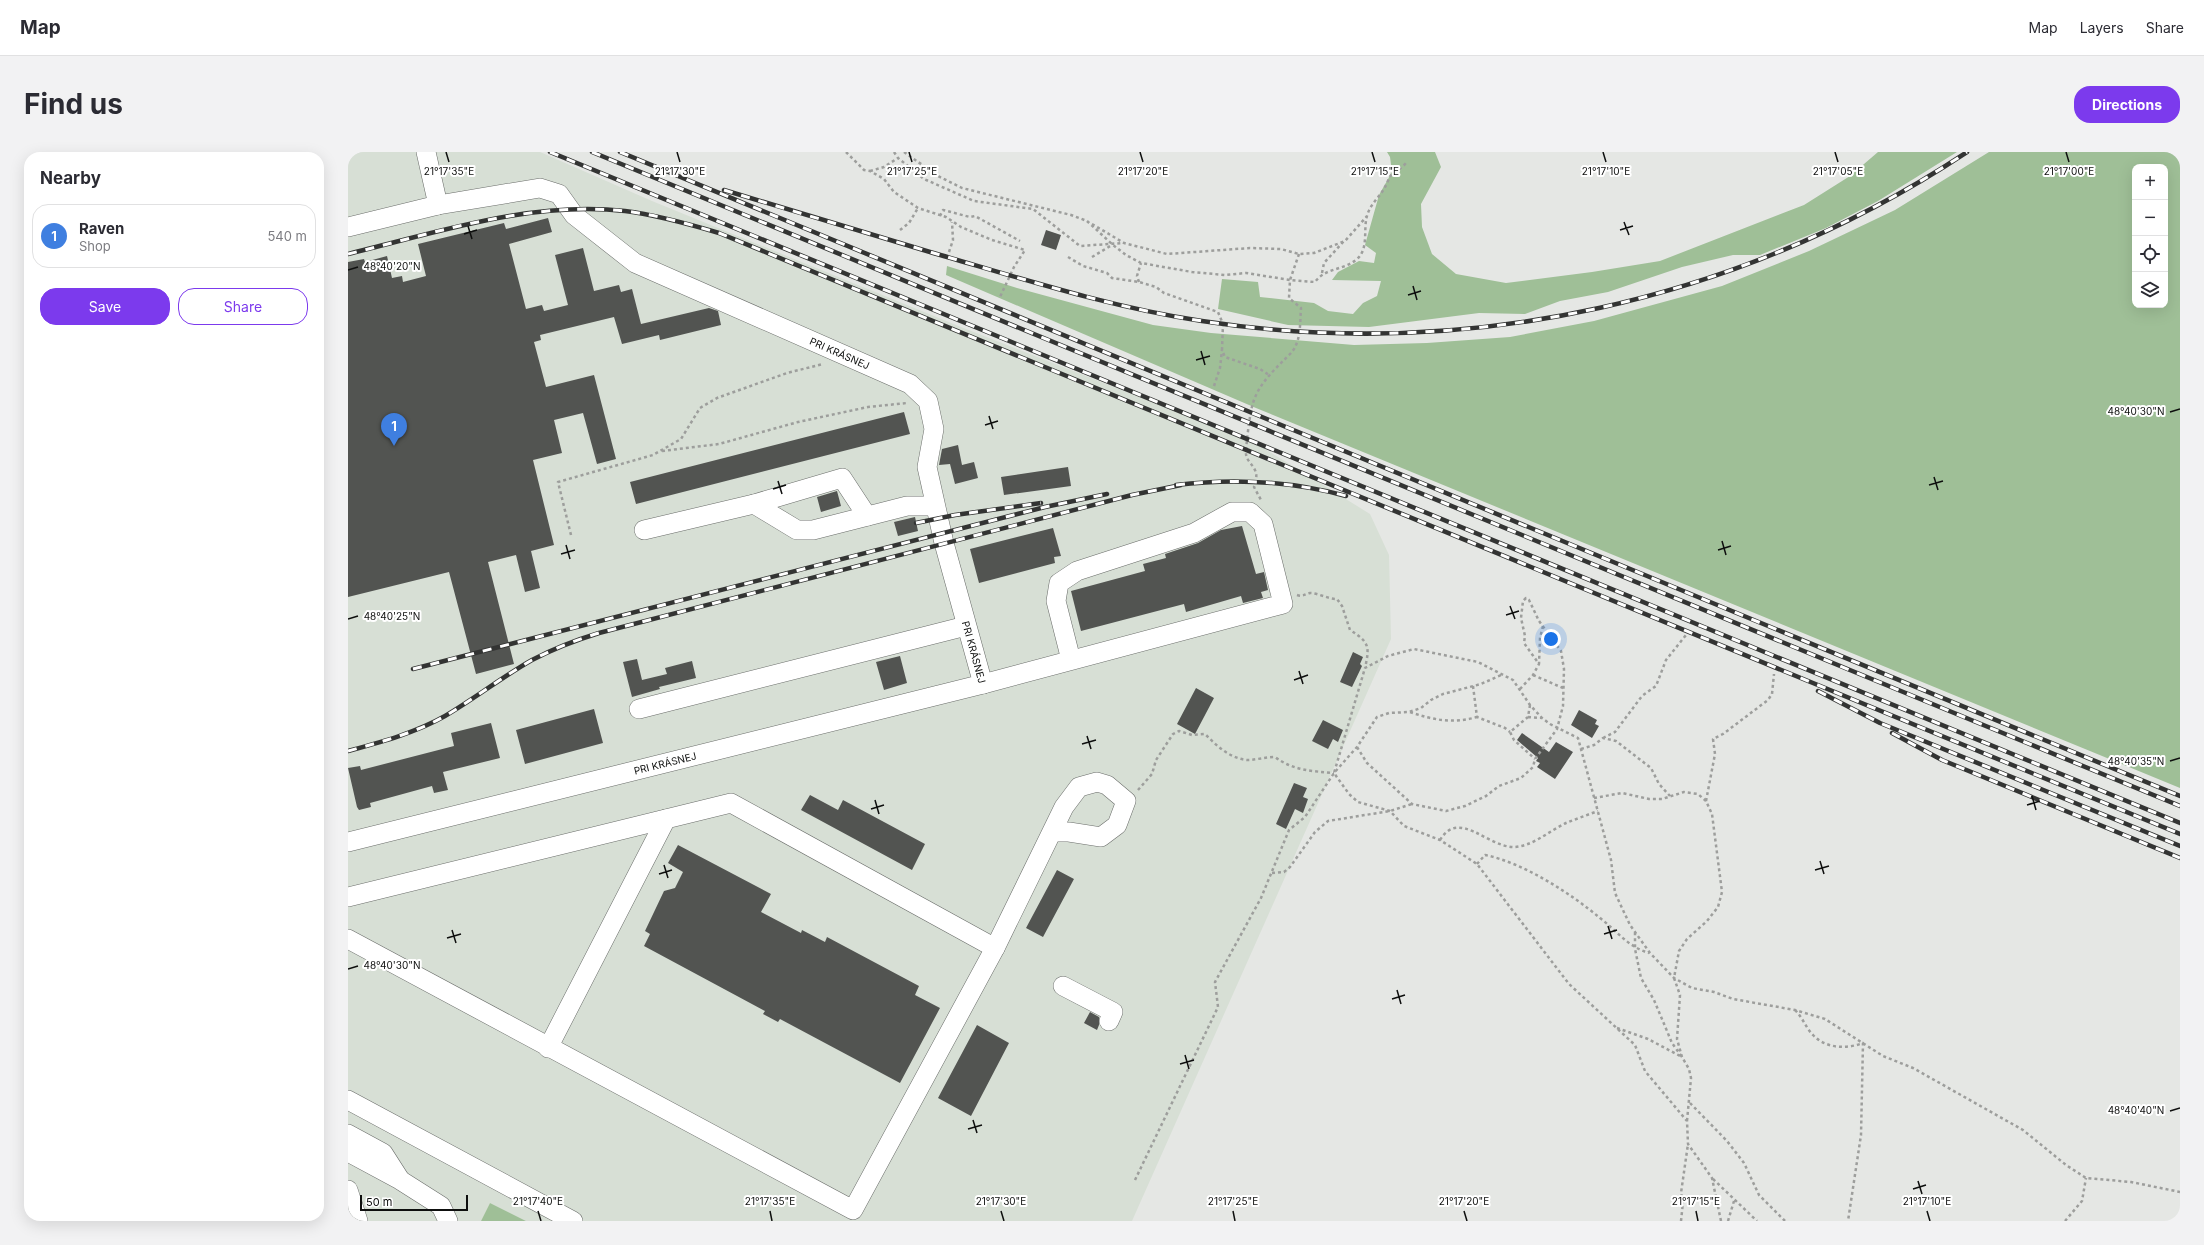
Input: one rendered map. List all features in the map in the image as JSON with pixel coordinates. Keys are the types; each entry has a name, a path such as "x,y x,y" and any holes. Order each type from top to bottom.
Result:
{"lane":[{"path":"348,227 438,205 426,152"},
{"name":"PRI KRÁSNEJ","path":"348,842 983,684 966,626 935,506 927,467 934,429 928,401 910,384 635,263 574,215 560,194 540,188 438,205"},
{"path":"644,530 754,504 842,478 867,516"},
{"path":"754,504 797,530 813,530 907,506 935,506"},
{"path":"983,684 1283,604 1263,524 1250,512 1232,512 1194,533 1076,571 1059,583 1056,601 1071,660"},
{"path":"639,709 966,626"},
{"path":"348,939 856,1215 995,948 1064,807 1079,787 1097,782 1107,784 1126,801 1117,825 1101,837 1070,832 1052,832"},
{"path":"348,897 731,804 995,948"},
{"path":"548,1048 666,819"},
{"path":"1063,986 1113,1012 1109,1021"},
{"path":"348,1100 573,1221"},
{"path":"348,1134 383,1153 400,1180"},
{"path":"348,1152 400,1180 441,1206 448,1221"},
{"path":"348,1190 358,1221"}],"path":[{"path":"846,152 864,170 870,171 884,179 894,192 918,208 952,221 961,227 992,240 1025,250 1014,267 1000,297"},
{"path":"894,152 898,158 924,180 974,201 1033,209 1080,246 1124,243"},
{"path":"904,152 938,176 962,188 1086,221 1124,243 1167,254 1250,248 1280,249 1299,254 1314,253 1345,240"},
{"path":"870,171 884,167 898,158"},
{"path":"1086,221 1112,245 1126,255 1141,262 1192,272 1225,275 1246,273 1290,280 1315,282 1322,273 1324,263 1367,216 1392,175 1398,172 1406,163"},
{"path":"900,230 909,223 918,208"},
{"path":"940,216 943,210 970,217 975,216 1020,241"},
{"path":"1322,273 1341,268 1357,259 1366,239 1367,216"},
{"path":"949,252 953,240 952,221"},
{"path":"1092,257 1112,245"},
{"path":"1262,502 1260,495 1254,487 1256,482 1256,471 1246,456 1246,450 1254,401 1269,375 1295,348 1298,338 1302,308 1289,298 1290,280 1299,254"},
{"path":"1068,257 1082,266 1107,272 1112,278 1139,282 1156,287 1175,298 1218,312 1223,324 1222,350 1220,368 1214,386"},
{"path":"1139,282 1136,276 1141,262"},
{"path":"1222,350 1225,356 1260,369 1269,375"},
{"path":"571,535 558,482 653,455 681,439 700,408 717,398 787,373 849,357"},
{"path":"659,451 718,444 798,422 868,407 928,401"},
{"path":"1294,594 1301,597 1310,593 1328,599 1337,599 1342,606 1350,630 1363,638 1367,643 1369,651 1334,773"},
{"path":"1271,873 1284,872 1290,867 1315,832 1328,821 1390,811 1412,804 1446,811 1465,806 1486,796 1499,786 1521,778 1533,767 1535,759 1558,729 1562,706 1564,669 1561,651 1542,626 1529,600 1526,598 1523,600 1522,618 1525,636 1524,643 1539,664"},
{"path":"1520,689 1533,675 1539,664 1542,626"},
{"path":"1581,749 1594,745 1603,738 1615,732 1642,696 1656,686 1666,660 1686,635"},
{"path":"1365,668 1388,656 1414,649 1478,662 1513,680 1530,705 1542,718 1558,729 1578,738 1611,860 1615,893 1635,932 1650,953 1674,978 1692,988 1714,992 1733,999 1795,1010 1825,1019 1883,1056 1913,1068 2023,1130 2066,1165 2086,1178 2131,1182 2180,1192"},
{"path":"1706,801 1715,754 1713,739 1723,734 1768,700 1772,694 1774,674"},
{"path":"1135,1180 1218,1007 1215,982 1260,898 1289,830 1304,817 1334,773 1357,747 1377,716 1389,713 1409,712 1421,708 1431,700 1443,694 1473,686 1501,675"},
{"path":"1533,675 1563,688"},
{"path":"1473,686 1477,717"},
{"path":"1510,732 1528,717 1530,705"},
{"path":"1409,712 1432,720 1466,720 1477,717 1505,728 1510,732 1514,740 1535,759"},
{"path":"1528,717 1542,718"},
{"path":"1126,801 1152,774 1156,760 1172,734 1179,731 1192,735 1205,734 1219,749 1232,756 1247,760 1275,758 1286,766 1300,770 1334,773 1349,794 1358,802 1390,811 1404,826 1440,840 1477,864 1569,984 1635,1045 1645,1071 1687,1121"},
{"path":"1603,738 1616,741 1652,768 1659,784 1670,796"},
{"path":"1357,747 1367,763 1412,804"},
{"path":"1594,798 1622,793 1649,799 1662,799 1684,792 1698,794 1706,801 1712,814 1722,892 1718,907 1707,921 1687,939 1679,951 1674,978 1680,995 1677,1039 1682,1057"},
{"path":"1440,840 1444,832 1454,827 1468,828 1500,845 1515,847 1530,843 1565,824 1598,811"},
{"path":"1477,864 1485,855 1499,858 1549,883 1600,917 1635,949 1650,953"},
{"path":"1635,932 1635,949 1641,978 1654,1000 1672,1043 1689,1069 1691,1078 1687,1121 1688,1144 1681,1193 1683,1202 1681,1221"},
{"path":"1795,1010 1803,1018 1813,1035 1825,1044 1850,1048 1863,1043"},
{"path":"1615,1027 1648,1039 1682,1057"},
{"path":"1848,1221 1861,1135 1863,1043"},
{"path":"1689,1102 1727,1141 1744,1163 1760,1195 1784,1221"},
{"path":"1688,1144 1712,1178 1734,1201 1757,1221"},
{"path":"1712,1178 1721,1221"},
{"path":"2065,1221 2082,1201 2086,1178"},
{"path":"1728,1221 1734,1201"}],"shaded area":[{"path":"348,152 540,152 652,201 961,327 1254,442 1370,514 1389,555 1391,639 1132,1221 526,1221 490,1203 481,1221 348,1221"}],"green space":[{"path":"1387,152 1435,152 1441,167 1421,204 1422,227 1432,254 1456,274 1506,283 1592,272 1660,261 1804,205 1850,176 1878,152 1957,152 1878,201 1826,228 1760,255 1733,255 1682,267 1608,292 1560,301 1525,314 1479,313 1369,327 1288,325 1218,309 1222,279 1258,282 1260,297 1314,303 1328,311 1353,314 1363,303 1377,296 1381,281 1332,280 1338,272 1359,261 1374,263 1376,253 1365,245 1379,195 1392,172 1390,157"},
{"path":"1989,152 2180,152 2180,788 1256,408 946,275 947,266 1017,288 1153,325 1211,333 1354,345 1427,343 1510,337 1594,321 1722,286 1809,251 1895,210"},
{"path":"490,1203 526,1221 481,1221"}],"building":[{"path":"548,218 552,232 509,244 526,309 542,305 544,311 568,305 555,255 583,248 594,291 619,285 621,292 632,289 641,324 709,308 718,311 721,325 660,340 659,335 622,344 614,317 540,335 541,340 534,342 546,387 594,375 616,459 597,464 583,413 554,420 562,453 533,460 554,545 531,551 540,588 525,592 516,555 488,562 514,664 476,674 449,572 348,597 348,262 364,259 365,262 387,256 392,278 402,276 403,282 426,276 418,244 504,223 506,229"},
{"path":"1046,230 1061,235 1056,250 1041,245"},
{"path":"904,412 910,434 636,504 630,482"},
{"path":"958,445 962,465 974,462 978,478 955,484 950,464 939,465 942,449"},
{"path":"1068,467 1071,486 1004,495 1001,477"},
{"path":"837,491 841,506 821,512 817,497"},
{"path":"915,517 918,531 898,536 894,522"},
{"path":"1242,526 1256,574 1264,572 1268,590 1261,592 1263,598 1243,603 1241,596 1186,612 1184,604 1081,631 1071,591 1145,571 1143,564 1166,558 1165,554 1198,543 1221,530"},
{"path":"1053,528 1061,556 1054,557 1055,563 979,583 970,549"},
{"path":"1353,652 1363,657 1360,664 1362,666 1352,687 1340,682"},
{"path":"900,656 907,683 884,690 876,662"},
{"path":"637,659 642,680 667,674 665,668 692,661 696,678 659,687 660,689 632,697 623,662"},
{"path":"1196,688 1214,698 1195,734 1177,724"},
{"path":"594,709 603,743 525,764 516,730"},
{"path":"1579,710 1597,720 1595,724 1599,726 1592,738 1571,725"},
{"path":"1323,720 1343,730 1338,742 1333,739 1328,749 1312,741"},
{"path":"491,723 500,758 443,772 448,790 434,793 432,786 370,803 371,807 359,810 357,807 348,768 360,766 361,770 454,746 451,733"},
{"path":"1522,733 1549,752 1556,742 1573,752 1555,779 1537,767 1540,763 1536,761 1538,758 1517,740"},
{"path":"1294,783 1307,788 1303,797 1308,799 1303,813 1295,809 1286,829 1276,824"},
{"path":"810,795 838,810 843,800 925,844 912,870 801,810"},
{"path":"678,845 771,894 761,912 801,933 802,930 825,942 827,937 919,986 915,995 940,1008 900,1083 780,1019 778,1022 763,1014 765,1011 644,946 650,934 645,931 664,891 675,888 683,872 668,863"},
{"path":"1057,870 1074,879 1043,937 1026,928"},
{"path":"1090,1012 1099,1017 1099,1025 1097,1030 1084,1023"},
{"path":"977,1025 1009,1043 971,1116 938,1098"}],"railway":[{"path":"550,152 2180,823"},
{"path":"592,152 2180,806"},
{"path":"620,152 2180,796"},
{"path":"724,190 1031,282 1133,308 1202,321 1302,332 1403,333 1502,325 1600,308 1696,282 1790,247 1880,204 1967,152"},
{"path":"348,254 485,220 554,210 590,209 625,211 661,217 719,233 2180,834"},
{"path":"1176,485 1240,481 1261,482 1304,487 1346,496"},
{"path":"348,751 398,736 434,722 532,660 556,648 599,633 1132,495 1181,485"},
{"path":"413,669 1045,507 1107,494"},
{"path":"916,523 955,515 1041,503"},
{"path":"1818,691 1880,723 2180,846"},
{"path":"1892,733 1942,760 2180,858"}],"place":[{"name":"Raven","path":"394,446"}]}
